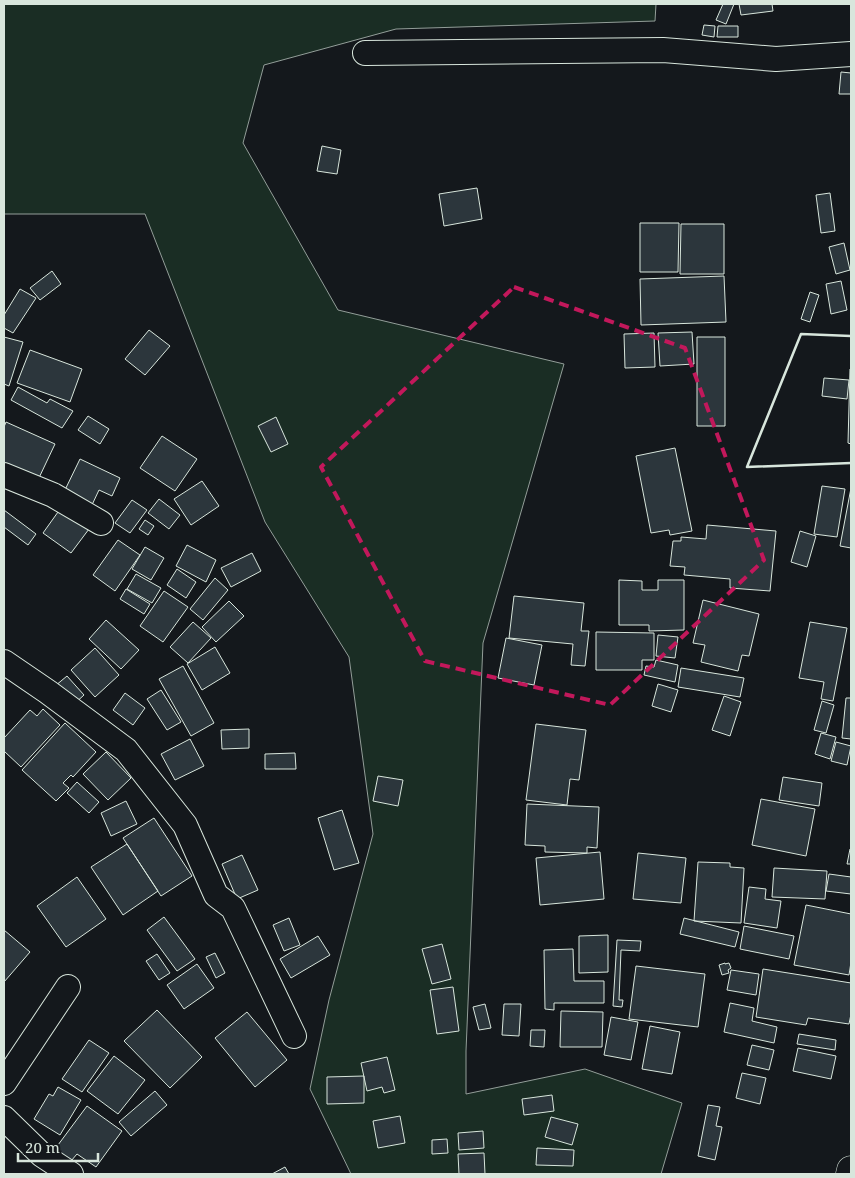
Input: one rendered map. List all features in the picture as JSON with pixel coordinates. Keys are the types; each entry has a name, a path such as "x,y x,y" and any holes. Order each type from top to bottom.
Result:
{"highway":[{"path":"850,1174 851,1170"}],"street":[{"path":"365,53 663,50 776,59 851,54"},
{"path":"4,475 53,495 100,523"},
{"path":"4,662 126,750 186,825 216,894 232,908 294,1036"},
{"path":"4,1083 68,987"},
{"path":"4,1118 42,1154 71,1174"}],"highlighted area":[{"path":"514,287 685,348 764,560 610,705 425,661 321,467"}],"green space":[{"path":"4,4 656,4 655,21 396,29 264,65 243,143 338,310 564,364 483,643 466,1051 466,1094 585,1069 682,1103 661,1174 351,1174 310,1089 329,1000 373,834 349,657 265,522 145,214 4,214"}],"building":[{"path":"723,4 734,4 726,24 716,20"},
{"path":"739,4 772,4 773,11 741,15"},
{"path":"704,25 715,26 714,37 702,35"},
{"path":"718,26 738,26 738,37 717,37"},
{"path":"841,72 851,73 851,94 839,94"},
{"path":"322,146 341,150 337,174 317,171"},
{"path":"477,188 482,219 444,226 439,194"},
{"path":"830,193 835,231 821,233 816,195"},
{"path":"640,223 679,223 678,272 640,272"},
{"path":"681,224 724,224 724,274 680,274"},
{"path":"844,243 850,270 836,274 829,247"},
{"path":"52,271 61,284 40,300 30,288"},
{"path":"724,276 726,322 641,325 640,279"},
{"path":"841,281 847,310 831,314 826,284"},
{"path":"20,289 36,298 13,333 4,328 4,315"},
{"path":"810,292 819,295 810,322 801,319"},
{"path":"149,330 170,346 145,375 125,359"},
{"path":"692,332 694,364 660,366 658,333"},
{"path":"654,333 655,367 625,368 624,334"},
{"path":"4,337 23,342 9,386 4,384"},
{"path":"697,337 725,337 725,426 697,426"},
{"path":"30,350 82,369 70,402 17,383"},
{"path":"851,369 851,444 848,443"},
{"path":"824,378 849,380 847,399 822,396"},
{"path":"18,387 47,403 50,399 73,411 62,428 11,400"},
{"path":"88,416 109,429 100,444 78,430"},
{"path":"276,417 288,444 271,452 258,426"},
{"path":"6,422 55,444 37,482 4,467 4,427"},
{"path":"162,436 197,459 175,491 140,468"},
{"path":"675,448 692,531 670,535 669,530 651,533 636,456"},
{"path":"80,459 120,478 112,496 99,490 91,507 63,494"},
{"path":"202,481 219,506 191,525 174,499"},
{"path":"822,486 845,489 837,537 814,534"},
{"path":"851,488 851,548 840,546"},
{"path":"159,499 180,515 169,529 148,513"},
{"path":"132,500 147,510 130,533 115,523"},
{"path":"63,505 92,525 71,553 43,533"},
{"path":"4,510 36,534 28,545 4,527"},
{"path":"145,520 154,526 148,535 139,529"},
{"path":"707,525 776,531 770,591 730,588 730,579 684,575 685,567 670,566 673,541 681,541 681,537 706,539"},
{"path":"800,531 816,536 807,567 791,562"},
{"path":"118,540 140,555 115,591 93,575"},
{"path":"187,545 216,560 206,582 176,566"},
{"path":"145,547 164,558 151,580 132,569"},
{"path":"252,553 261,571 231,587 221,568"},
{"path":"177,569 196,582 186,598 167,585"},
{"path":"136,574 161,588 152,603 127,589"},
{"path":"215,578 228,590 203,620 190,609"},
{"path":"619,580 642,581 642,590 658,590 658,580 684,580 684,630 649,631 649,625 619,625"},
{"path":"126,589 150,604 144,614 120,599"},
{"path":"164,591 188,607 163,642 140,626"},
{"path":"514,596 584,603 581,631 589,631 585,666 571,665 573,644 509,638"},
{"path":"703,600 759,614 749,656 742,655 738,671 701,662 705,645 693,643"},
{"path":"229,601 244,616 216,642 202,627"},
{"path":"106,620 139,650 121,669 89,639"},
{"path":"193,622 211,638 188,663 170,647"},
{"path":"810,622 847,628 833,701 821,699 824,682 799,678"},
{"path":"596,632 654,633 654,660 642,660 642,670 596,670"},
{"path":"658,635 678,637 675,658 656,656"},
{"path":"506,638 542,645 534,685 498,678"},
{"path":"215,647 230,673 202,690 187,664"},
{"path":"95,648 119,675 95,697 71,670"},
{"path":"656,660 678,665 675,682 644,675 646,666 654,667"},
{"path":"183,666 214,723 191,736 159,679"},
{"path":"681,668 744,678 740,697 678,687"},
{"path":"67,676 84,695 73,705 55,686"},
{"path":"658,684 678,690 671,712 652,706"},
{"path":"161,690 181,722 167,730 147,699"},
{"path":"125,693 145,708 133,725 113,710"},
{"path":"724,696 741,702 730,736 712,730"},
{"path":"846,698 851,698 851,739 842,738"},
{"path":"822,701 834,705 826,733 814,730"},
{"path":"43,709 60,725 21,767 4,751 4,738 30,710 37,716"},
{"path":"65,723 96,752 73,777 71,775 63,783 69,788 56,801 22,770"},
{"path":"536,724 586,730 579,780 570,779 567,805 526,800"},
{"path":"249,729 249,748 222,749 221,730"},
{"path":"821,733 836,737 830,759 815,754"},
{"path":"190,739 204,766 175,780 161,754"},
{"path":"836,742 851,746 847,765 831,761"},
{"path":"106,752 131,778 108,800 83,774"},
{"path":"295,753 296,769 265,769 265,754"},
{"path":"378,776 403,780 398,806 373,801"},
{"path":"783,777 822,783 819,806 779,800"},
{"path":"77,782 99,802 89,813 67,793"},
{"path":"761,799 815,809 806,856 752,845"},
{"path":"126,801 137,824 111,836 101,813"},
{"path":"527,804 599,807 597,848 587,847 587,853 545,852 545,846 525,845"},
{"path":"342,810 359,863 334,870 318,818"},
{"path":"154,818 192,876 161,896 123,838"},
{"path":"127,844 158,891 123,915 91,867"},
{"path":"850,849 851,864 847,864"},
{"path":"600,852 604,899 540,905 536,858"},
{"path":"638,853 686,858 681,903 633,899"},
{"path":"242,855 258,890 237,899 222,864"},
{"path":"698,862 730,863 730,867 744,868 741,923 694,921"},
{"path":"774,868 827,871 825,899 772,897"},
{"path":"829,874 851,877 851,894 826,891"},
{"path":"77,877 106,919 66,947 37,906"},
{"path":"749,887 766,889 765,899 781,901 777,928 744,923"},
{"path":"806,905 851,914 851,962 849,975 794,965"},
{"path":"164,917 195,959 177,971 147,930"},
{"path":"289,918 300,945 284,951 273,925"},
{"path":"684,918 739,932 735,947 680,934"},
{"path":"744,926 794,936 789,959 740,949"},
{"path":"4,930 30,952 4,982"},
{"path":"608,935 608,972 579,973 579,936"},
{"path":"318,936 330,955 291,978 280,959"},
{"path":"617,940 641,941 640,951 621,950 619,1000 623,1000 622,1007 613,1006"},
{"path":"442,944 451,979 432,984 422,949"},
{"path":"573,949 574,981 604,981 604,1003 554,1003 554,1010 545,1009 544,950"},
{"path":"215,953 225,973 216,978 206,957"},
{"path":"157,954 170,973 159,980 146,961"},
{"path":"729,963 731,968 728,970 729,973 722,975 719,965"},
{"path":"197,964 214,988 184,1009 167,985"},
{"path":"636,966 705,974 698,1027 629,1019"},
{"path":"763,969 851,983 851,1014 849,1024 808,1018 806,1025 756,1017"},
{"path":"731,970 759,974 756,995 727,990"},
{"path":"453,987 459,1031 437,1034 430,990"},
{"path":"730,1003 754,1008 752,1021 777,1027 774,1043 724,1032"},
{"path":"485,1004 491,1028 479,1030 473,1007"},
{"path":"504,1004 521,1004 519,1036 502,1035"},
{"path":"157,1010 202,1057 170,1088 124,1041"},
{"path":"561,1011 603,1012 602,1047 560,1047"},
{"path":"247,1012 287,1060 255,1087 215,1038"},
{"path":"611,1017 638,1022 631,1060 604,1055"},
{"path":"650,1026 680,1032 672,1074 642,1069"},
{"path":"531,1030 545,1030 544,1047 530,1046"},
{"path":"799,1034 836,1040 835,1050 797,1044"},
{"path":"89,1040 109,1053 82,1092 62,1079"},
{"path":"752,1045 774,1050 769,1070 747,1065"},
{"path":"798,1048 836,1056 831,1079 793,1071"},
{"path":"114,1056 145,1080 118,1114 87,1091"},
{"path":"387,1057 395,1090 384,1093 382,1087 367,1091 361,1063"},
{"path":"742,1073 766,1078 760,1104 736,1098"},
{"path":"364,1076 364,1103 327,1104 327,1077"},
{"path":"58,1087 81,1100 60,1135 34,1119 49,1094 53,1096"},
{"path":"155,1091 167,1105 131,1136 119,1122"},
{"path":"552,1095 554,1111 524,1115 522,1099"},
{"path":"708,1105 720,1107 716,1126 722,1127 715,1160 698,1156"},
{"path":"87,1106 122,1131 96,1167 77,1154 71,1161 55,1149"},
{"path":"400,1116 405,1143 378,1148 373,1121"},
{"path":"551,1117 578,1124 572,1145 545,1137"},
{"path":"483,1131 484,1148 459,1150 458,1133"},
{"path":"447,1139 448,1153 432,1154 432,1140"},
{"path":"537,1148 574,1150 573,1166 536,1165"},
{"path":"484,1153 485,1174 459,1174 458,1154"},
{"path":"285,1167 289,1174 272,1174"}],"wall":[{"path":"851,336 801,334 747,467 851,463"}]}
